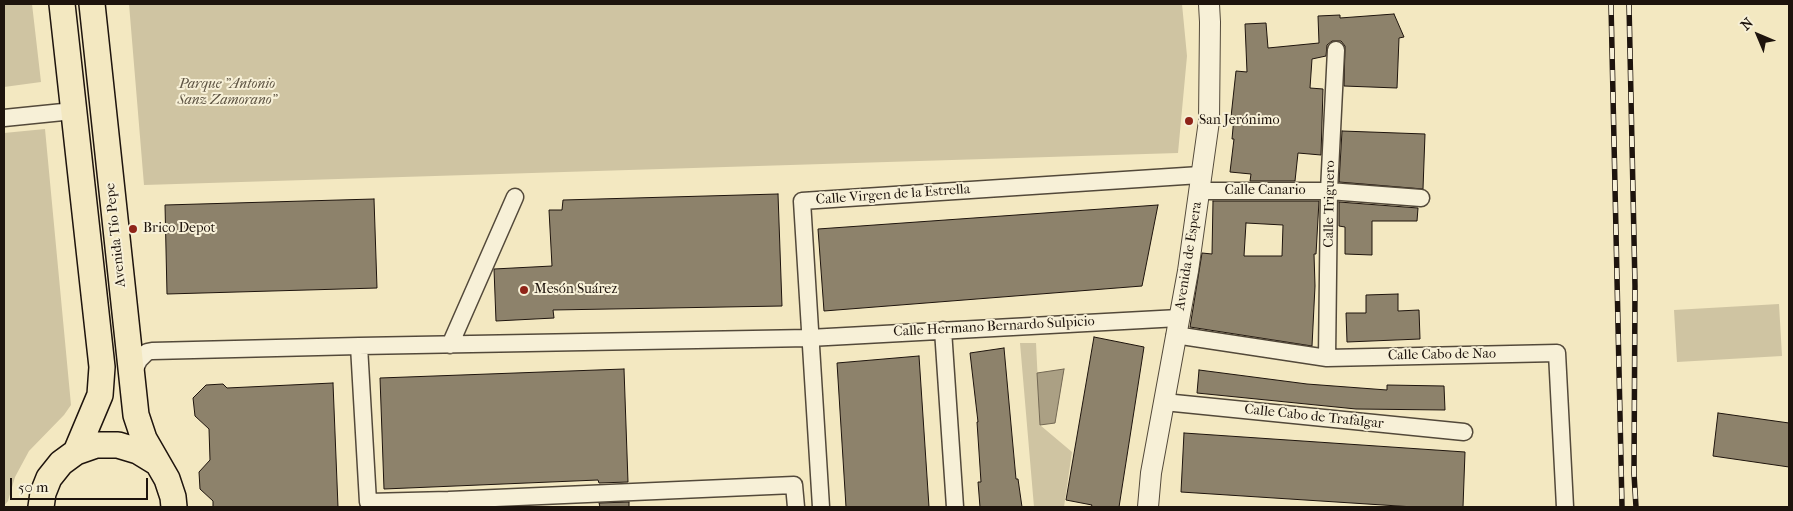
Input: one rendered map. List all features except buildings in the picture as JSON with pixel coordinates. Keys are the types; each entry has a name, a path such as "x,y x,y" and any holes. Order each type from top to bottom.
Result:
{"main road":[{"name":"Avenida Tío Pepe","path":"62,4 102,367 100,395 76,452"},
{"name":"Avenida Tío Pepe","path":"92,4 136,415 144,439 166,479 173,498 174,507"},
{"path":"41,507 43,493 49,478 61,463 76,452 96,445 118,445 138,451 156,462"}],"street":[{"name":"Avenida de Espera","path":"1148,507 1151,473 1177,327 1209,122 1209,4"},
{"name":"Calle Triguero","path":"1327,358 1329,191 1336,50"},
{"path":"4,118 73,110"},
{"name":"Calle Canario","path":"1200,183 1421,198"},
{"name":"Calle Virgen de la Estrella","path":"821,507 802,202 1200,183"},
{"path":"450,345 515,197"},
{"path":"126,323 135,343 147,352 139,360 132,376"},
{"name":"Calle Hermano Bernardo Sulpicio","path":"147,352 359,346 809,338 943,330 1177,327"},
{"name":"Calle Cabo de Nao","path":"1177,327 1327,358 1556,352 1565,507"},
{"path":"943,330 955,507"},
{"path":"359,346 368,505 591,500 794,485 796,507"},
{"name":"Calle Cabo de Trafalgar","path":"1164,402 1464,432"},
{"path":"32,507 49,478"}],"green space":[{"path":"4,4 32,4 41,82 4,87"},
{"name":"Parque \"Antonio Sanz Zamorano\"","path":"129,4 1182,4 1187,56 1178,153 144,185"},
{"path":"45,129 71,405 64,415 29,451 15,477 8,501 4,506 4,133"},
{"path":"1779,304 1782,356 1677,362 1674,310"},
{"path":"1020,343 1036,343 1040,425 1072,452 1064,507 1034,507"}],"shaded area":[{"path":"1064,369 1055,423 1040,425 1037,373"}],"railway":[{"path":"1611,4 1622,507"},
{"path":"1629,4 1635,286 1634,474 1636,507"}],"place":[{"name":"San Jerónimo","path":"1189,121"},
{"name":"Brico Depot","path":"133,229"},
{"name":"Mesón Suárez","path":"524,290"}]}
